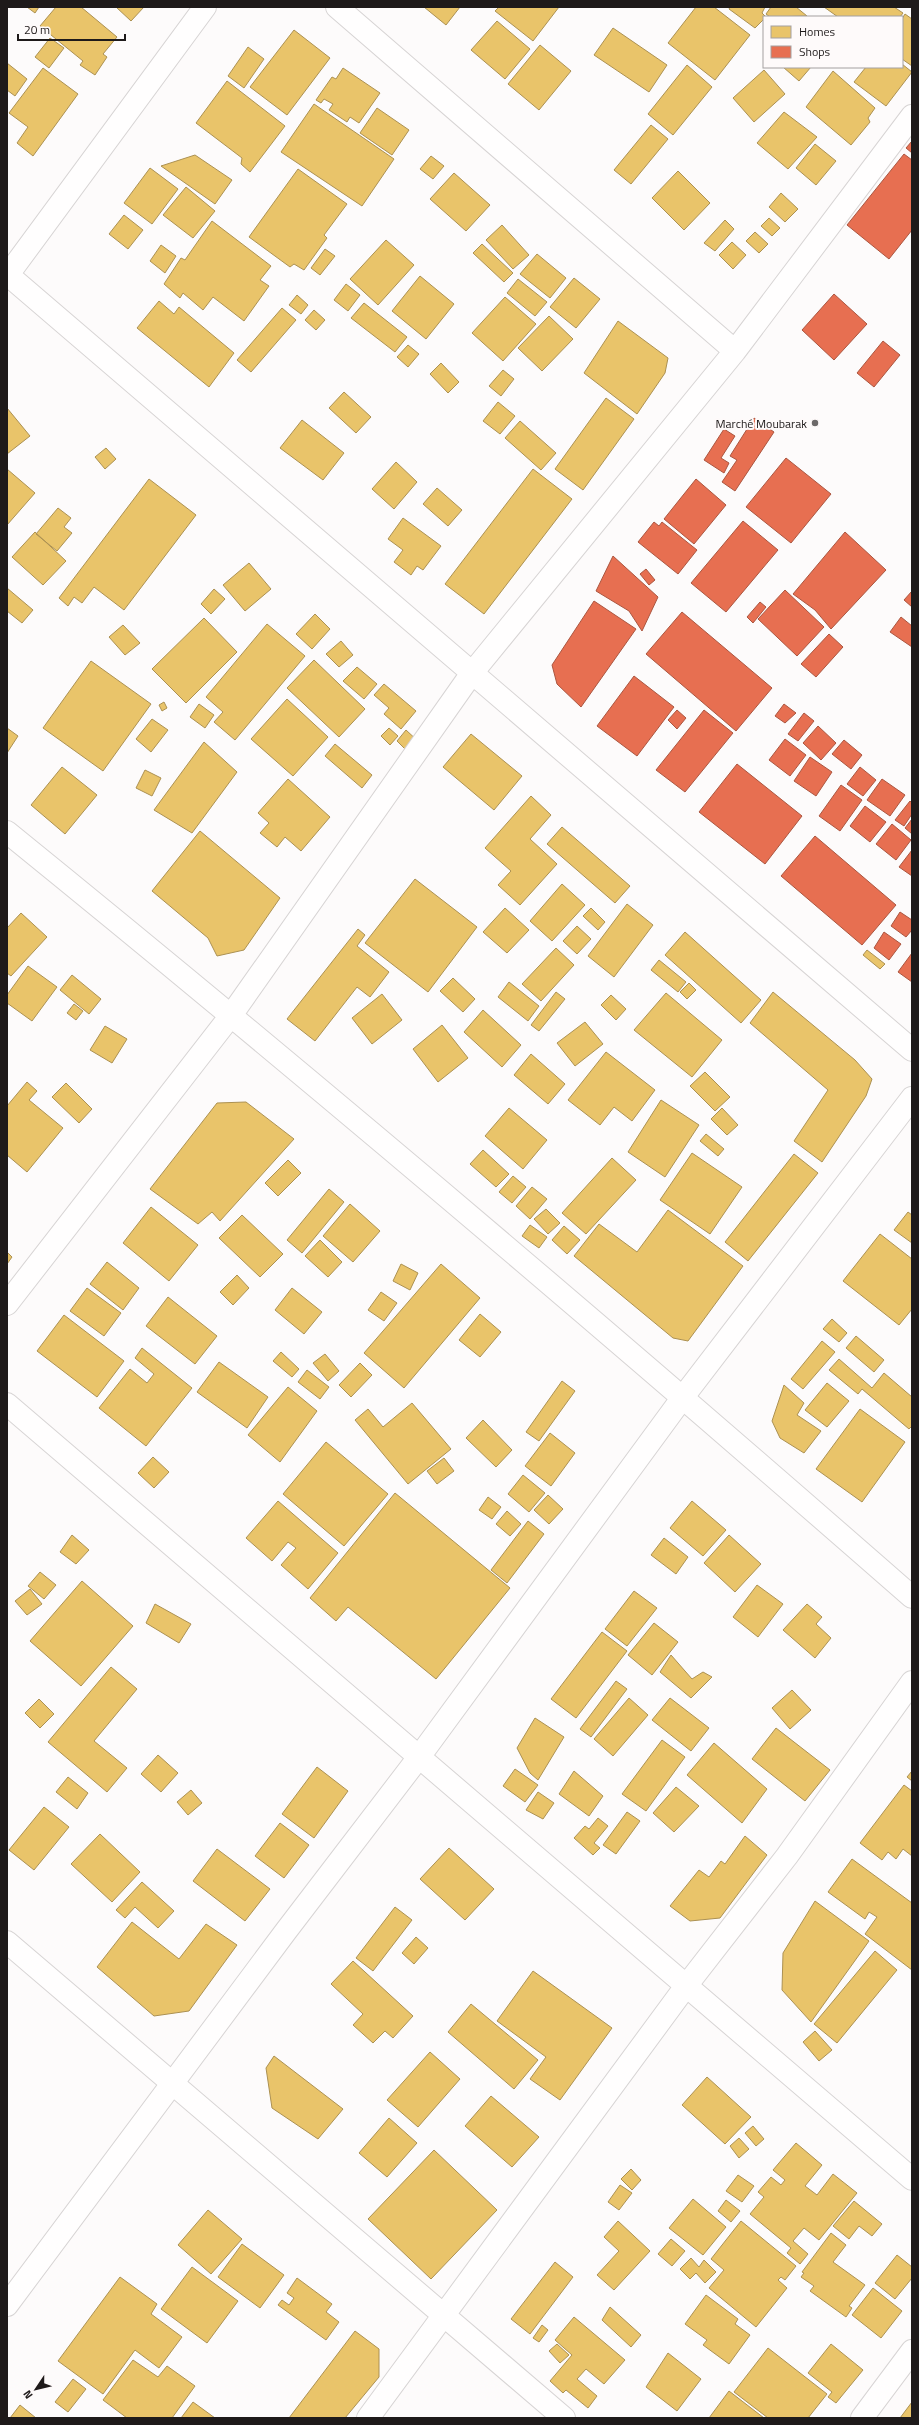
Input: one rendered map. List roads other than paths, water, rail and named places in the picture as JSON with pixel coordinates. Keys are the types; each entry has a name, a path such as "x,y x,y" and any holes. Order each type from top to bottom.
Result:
{"street":[{"path":"205,7 7,275 912,1050"},
{"path":"337,7 735,351"},
{"path":"7,1304 232,1014 472,673 735,351 912,116"},
{"path":"7,832 232,1014 683,1397 912,1598"},
{"path":"7,2305 286,1931 419,1757 683,1397 912,1098"},
{"path":"7,1404 912,2179"},
{"path":"368,2418 686,1986 792,1849 912,1682"},
{"path":"7,1942 564,2418"},
{"path":"862,2418 912,2351"}],"place":[{"name":"Marché Moubarak","path":"815,423"}]}
